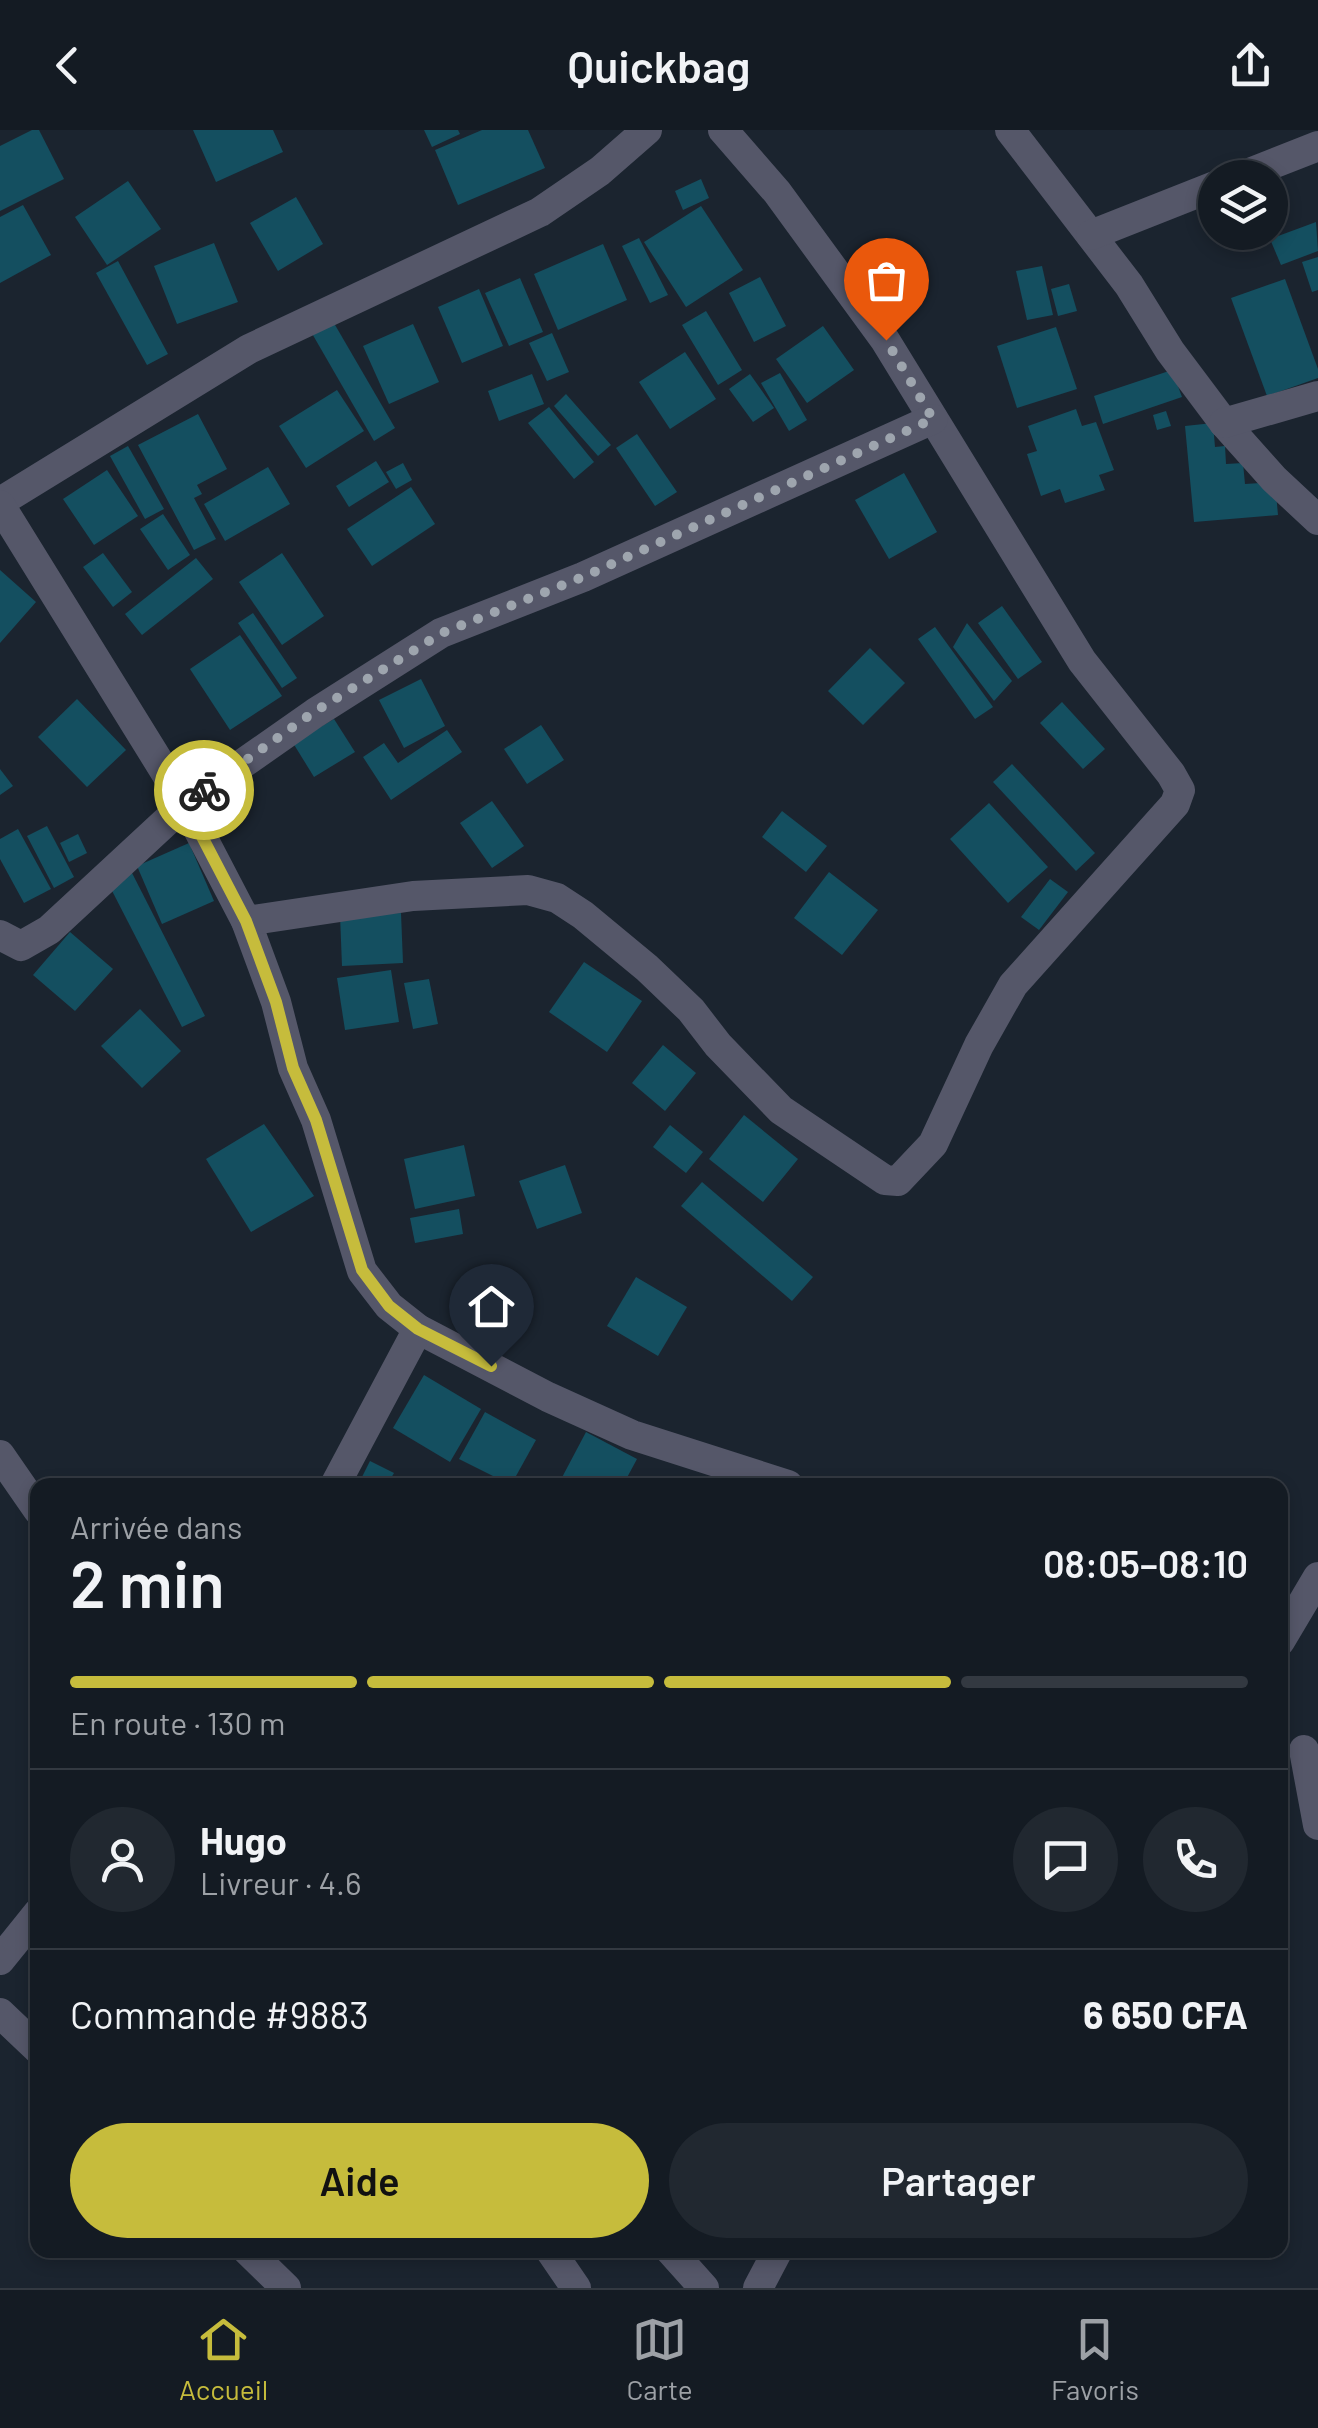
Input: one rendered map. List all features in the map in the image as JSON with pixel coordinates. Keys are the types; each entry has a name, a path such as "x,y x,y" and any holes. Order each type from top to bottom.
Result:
{"street":[{"path":"647,130 600,170 540,212 249,348 0,504 185,804 246,921 276,1002 293,1068 316,1120 362,1270 389,1306 418,1329 548,1397 632,1435 766,1478"},
{"path":"246,921 413,896 528,890 556,898 582,914 648,968 691,1010 749,1078 799,1124 885,1180 898,1181 934,1144 993,1017 1013,985 1175,804 1180,790 1172,774 1082,661 886,340 777,192 723,130"},
{"path":"1010,130 1091,234 1224,423 1318,520"},
{"path":"1283,160 1318,146"},
{"path":"1091,234 1198,193"},
{"path":"1224,423 1318,396"},
{"path":"0,935 21,946 49,930 185,804 314,712 442,633 583,577 933,419"},
{"path":"339,1478 418,1329"},
{"path":"0,1455 30,1498"},
{"path":"1288,1627 1318,1577"},
{"path":"1301,1749 1318,1825"},
{"path":"0,1960 30,1923"},
{"path":"0,2013 30,2041"},
{"path":"255,2258 286,2288"},
{"path":"555,2258 576,2288"},
{"path":"677,2258 704,2288"},
{"path":"758,2288 774,2258"}],"building":[{"path":"39,130 64,179 0,211 0,146"},
{"path":"193,130 273,130 283,152 216,182"},
{"path":"424,130 458,130 460,134 432,147"},
{"path":"482,130 528,130 545,168 458,205 435,150"},
{"path":"701,179 709,198 683,210 675,191"},
{"path":"128,181 161,229 107,265 75,217"},
{"path":"296,197 323,244 278,271 250,223"},
{"path":"23,205 51,255 0,283 0,217"},
{"path":"701,206 743,270 686,307 644,242"},
{"path":"1316,222 1318,251 1281,265 1275,250 1288,250 1288,232"},
{"path":"639,238 668,295 650,303 622,246"},
{"path":"214,243 238,302 177,324 154,266"},
{"path":"603,244 627,300 558,330 534,274"},
{"path":"1318,257 1318,290 1312,292 1302,262"},
{"path":"118,261 168,354 147,365 96,273"},
{"path":"1042,266 1053,315 1027,320 1016,271"},
{"path":"760,277 786,326 754,342 729,293"},
{"path":"520,278 543,332 509,346 485,293"},
{"path":"1285,279 1318,378 1267,396 1231,298"},
{"path":"1069,284 1077,311 1058,316 1051,289"},
{"path":"479,289 503,346 462,363 438,307"},
{"path":"706,311 742,370 718,385 682,325"},
{"path":"331,318 395,428 374,441 310,330"},
{"path":"413,324 439,382 389,404 363,346"},
{"path":"823,326 854,370 807,403 776,359"},
{"path":"1056,327 1077,389 1017,408 997,346"},
{"path":"552,333 569,372 547,381 529,343"},
{"path":"685,352 716,399 670,429 639,382"},
{"path":"1172,370 1182,397 1103,424 1094,396"},
{"path":"780,373 807,420 789,431 761,383"},
{"path":"532,374 544,404 499,421 488,391"},
{"path":"750,374 774,408 753,422 729,389"},
{"path":"337,390 364,431 306,468 279,426"},
{"path":"566,394 611,445 598,456 554,406"},
{"path":"549,407 594,462 574,479 528,423"},
{"path":"1076,409 1082,426 1096,422 1114,470 1099,475 1105,490 1065,503 1060,489 1041,496 1027,454 1037,451 1028,426"},
{"path":"1166,411 1171,426 1157,430 1153,415"},
{"path":"198,414 227,469 197,485 202,494 194,498 216,539 194,550 138,445"},
{"path":"1213,423 1215,447 1225,446 1226,464 1243,463 1245,484 1275,482 1278,515 1194,522 1185,426"},
{"path":"637,434 677,492 655,506 616,448"},
{"path":"128,446 164,509 145,519 110,456"},
{"path":"376,461 389,482 349,507 336,486"},
{"path":"403,463 412,480 396,489 386,472"},
{"path":"268,467 290,504 225,541 204,504"},
{"path":"107,470 138,516 94,545 63,499"},
{"path":"904,473 937,532 889,559 855,500"},
{"path":"411,487 435,524 372,566 347,529"},
{"path":"163,514 190,555 168,570 140,529"},
{"path":"103,553 132,592 113,607 83,567"},
{"path":"282,553 324,616 282,645 239,582"},
{"path":"196,558 213,579 142,635 125,614"},
{"path":"0,570 36,602 0,643"},
{"path":"1002,606 1042,662 1018,679 978,623"},
{"path":"253,613 297,678 282,688 238,623"},
{"path":"967,623 1012,681 994,701 953,647"},
{"path":"935,627 993,707 975,719 918,639"},
{"path":"240,635 282,696 230,730 190,669"},
{"path":"870,648 905,683 863,725 828,691"},
{"path":"421,679 445,726 404,748 379,700"},
{"path":"77,699 126,750 87,787 38,737"},
{"path":"1062,702 1105,749 1083,769 1040,723"},
{"path":"334,719 355,752 314,777 293,743"},
{"path":"541,725 564,760 527,784 504,749"},
{"path":"447,730 462,752 391,800 363,757 384,743 398,763"},
{"path":"1012,764 1095,853 1076,871 993,782"},
{"path":"0,769 13,786 0,795"},
{"path":"492,801 524,846 492,868 460,823"},
{"path":"989,803 1048,867 1008,903 950,839"},
{"path":"782,811 827,846 806,872 762,837"},
{"path":"47,826 74,877 54,888 27,836"},
{"path":"18,829 51,889 24,903 0,859 0,839"},
{"path":"78,834 87,853 69,862 60,843"},
{"path":"189,843 214,901 162,924 137,866"},
{"path":"131,871 205,1016 182,1027 108,883"},
{"path":"829,872 878,910 842,955 794,918"},
{"path":"1050,879 1068,892 1039,930 1021,917"},
{"path":"401,913 403,963 342,966 340,915"},
{"path":"70,932 113,969 75,1011 33,975"},
{"path":"584,962 642,1001 607,1052 549,1012"},
{"path":"391,970 399,1022 345,1030 337,978"},
{"path":"429,979 438,1024 413,1029 404,983"},
{"path":"140,1009 181,1051 142,1088 101,1046"},
{"path":"663,1045 696,1073 665,1111 632,1083"},
{"path":"744,1115 798,1159 763,1202 709,1159"},
{"path":"264,1124 314,1196 251,1232 206,1159"},
{"path":"670,1125 703,1152 686,1173 653,1147"},
{"path":"464,1145 475,1196 415,1209 404,1159"},
{"path":"565,1165 582,1213 537,1229 519,1181"},
{"path":"702,1182 813,1277 792,1301 681,1206"},
{"path":"459,1209 463,1234 415,1243 410,1218"},
{"path":"636,1277 687,1307 658,1356 607,1326"},
{"path":"424,1375 481,1409 450,1462 393,1428"},
{"path":"485,1412 536,1440 515,1478 497,1478 459,1459"},
{"path":"586,1432 637,1459 627,1478 562,1478"},
{"path":"370,1461 394,1473 391,1478 362,1478"}],"way so far":[{"path":"204,790 314,712 442,633 583,577 933,419 886,340"}],"route":[{"path":"204,790 185,804 246,921 276,1002 293,1068 316,1120 362,1270 389,1306 418,1329 491,1366"}]}
